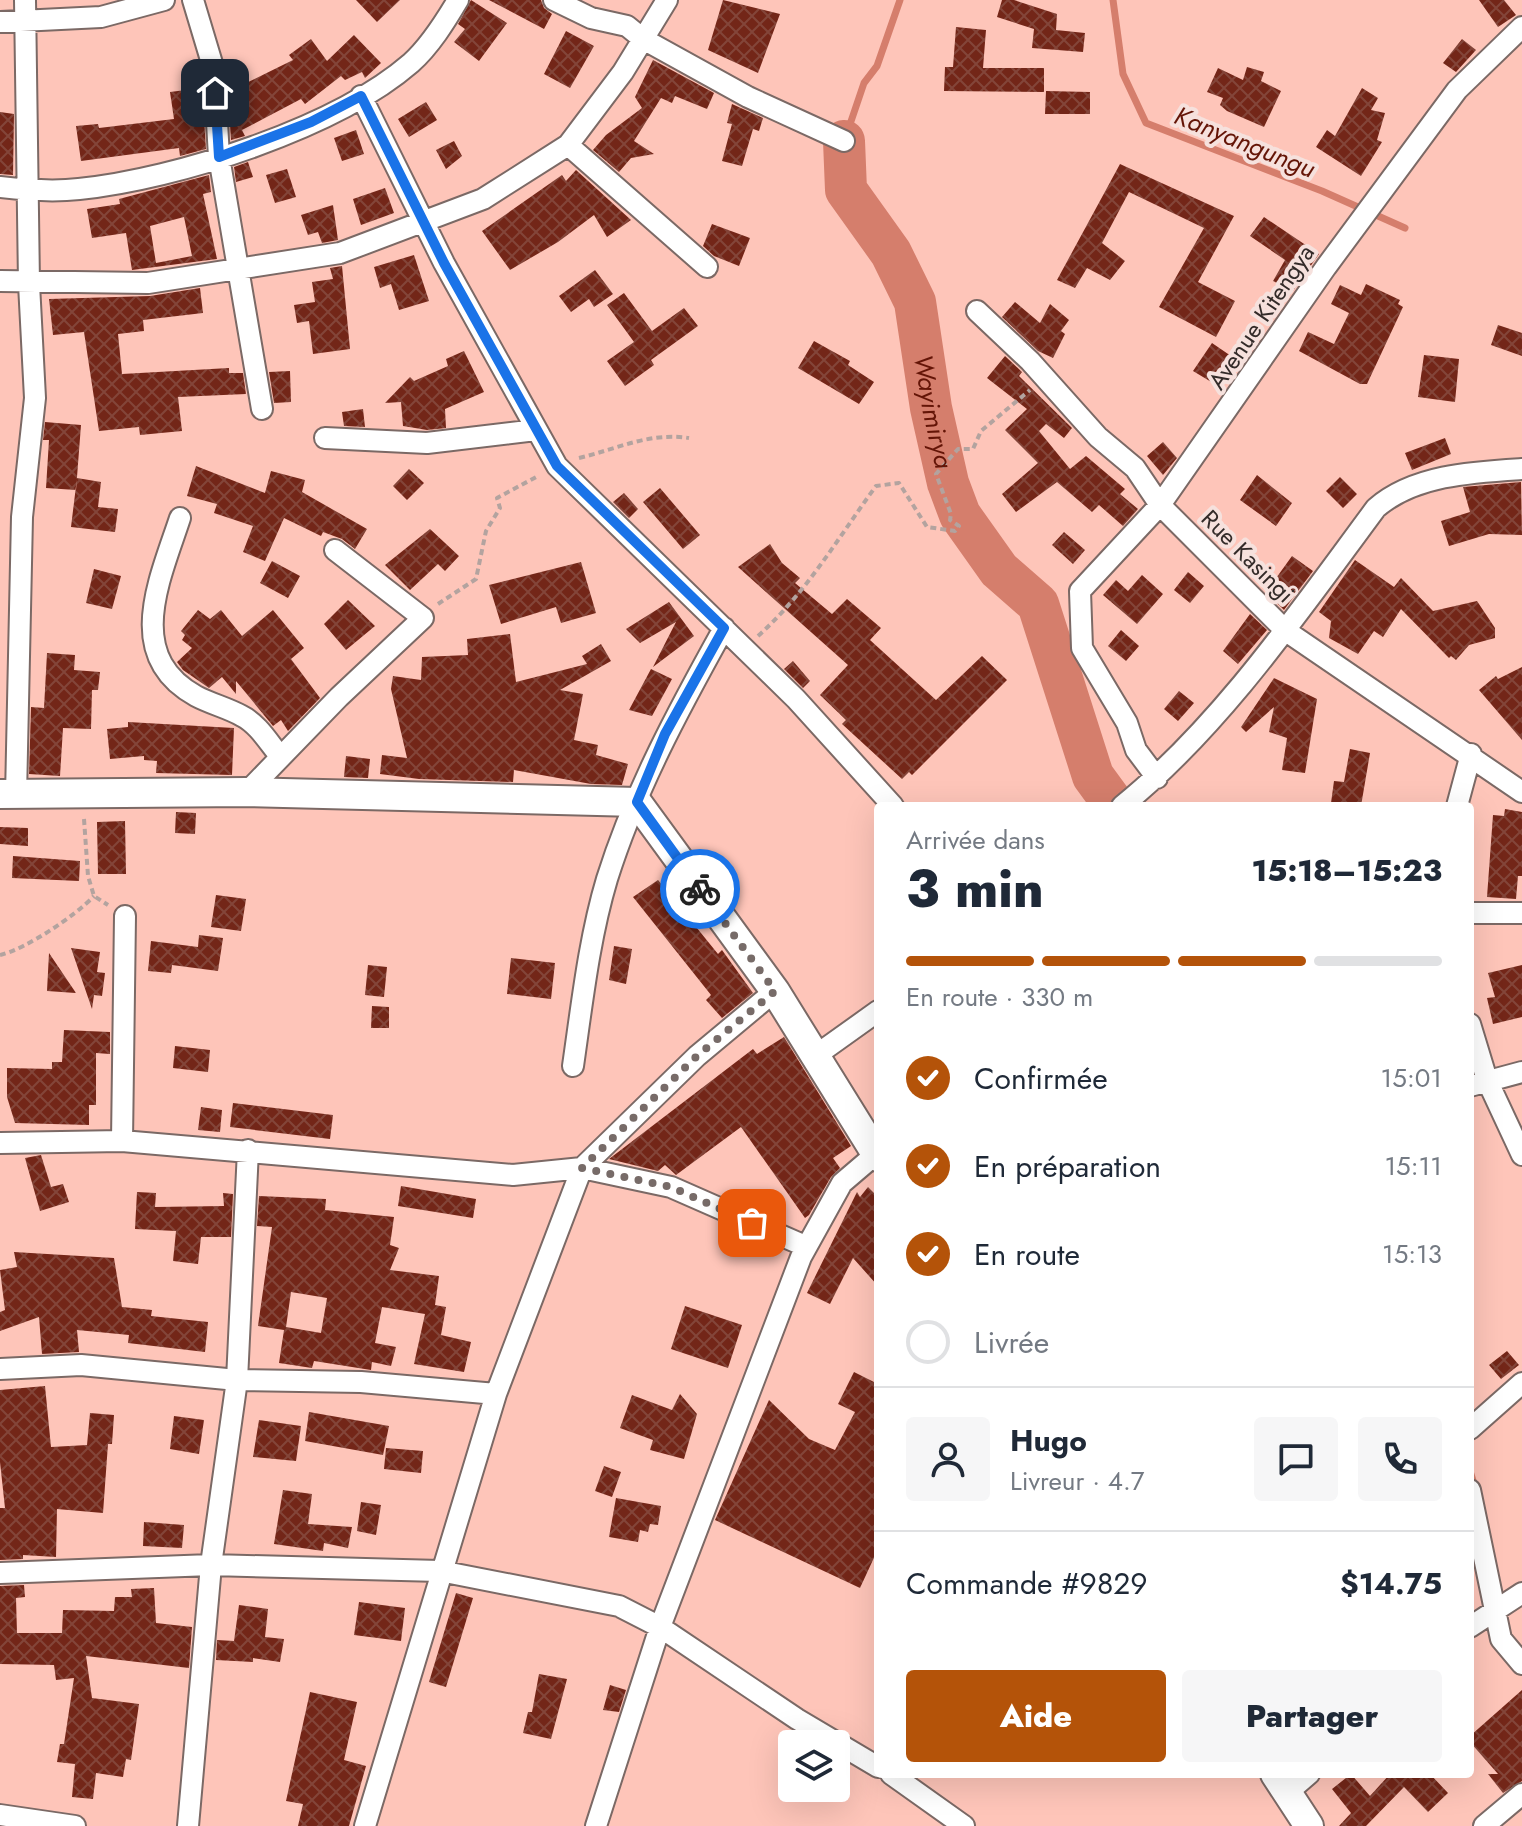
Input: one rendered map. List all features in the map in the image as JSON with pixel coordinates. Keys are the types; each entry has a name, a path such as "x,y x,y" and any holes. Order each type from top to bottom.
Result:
{"street":[{"path":"0,22 26,10 101,17 164,0"},
{"path":"193,0 214,70 219,157 262,409"},
{"path":"0,187 78,189 132,180 219,157 311,122 361,96 411,62 443,26 458,0"},
{"path":"554,0 591,18 627,26 643,39 748,97 844,141"},
{"path":"0,281 29,284 148,283 340,253 425,224 483,199 568,145 667,0"},
{"path":"26,10 29,284 35,398 9,628 8,795 247,792 637,802"},
{"name":"Avenue Kitengya","path":"1157,778 1136,750 1127,723 1082,648 1080,591 1160,505 1404,157 1457,90 1522,27"},
{"path":"361,96 425,224 557,466 796,699 889,802"},
{"path":"568,145 707,267"},
{"name":"Rue Kasingi","path":"977,311 1030,361 1098,437 1135,468 1160,505 1286,631 1471,754 1522,792"},
{"path":"325,438 427,443 536,430"},
{"path":"1127,802 1157,778 1286,631 1376,508 1394,492 1459,474 1522,469"},
{"path":"180,518 155,593 152,627 156,658 194,695 245,717 280,756"},
{"path":"247,792 280,756 423,618 335,550"},
{"path":"573,1066 589,962 607,880 665,734 724,628"},
{"path":"1458,802 1471,754"},
{"path":"637,802 775,991 874,1150"},
{"path":"1474,913 1522,913"},
{"path":"122,1141 125,916"},
{"path":"365,1826 496,1394 582,1168 697,1056 775,991"},
{"path":"815,1056 874,1014"},
{"path":"1474,1050 1479,1083 1522,1155"},
{"path":"1479,1083 1522,1072"},
{"path":"0,1143 122,1141 513,1175 582,1168 671,1187 805,1246"},
{"path":"188,1826 211,1565 237,1380 248,1150"},
{"path":"596,1826 660,1627 741,1406 805,1246 842,1183 874,1157"},
{"path":"0,1369 81,1365 237,1380 361,1382 496,1394"},
{"path":"1474,1425 1522,1383"},
{"path":"1474,1508 1501,1639 1522,1664"},
{"path":"0,1573 211,1565 440,1571 619,1606 660,1627 797,1719 874,1765"},
{"path":"1474,1624 1522,1593"},
{"path":"897,1778 964,1826"},
{"path":"1281,1783 1309,1826"},
{"path":"1484,1826 1522,1794"},
{"path":"0,1815 75,1826"}],"path":[{"path":"744,648 788,609 876,486 899,483 927,527 955,531 959,526 950,520 951,514 936,474 944,461 958,449 973,449 981,431 1043,379"},
{"path":"423,618 476,579 486,531 500,508 497,498 557,466 642,438 666,434 689,438"},
{"path":"84,793 88,876 94,896 125,916"},
{"path":"0,955 18,951 82,909 94,896"}],"shaded area":[{"path":"0,0 1522,0 1522,1826 0,1826"}],"building":[{"path":"356,0 400,0 377,22"},
{"path":"471,0 507,23 479,61 454,42 465,29 458,24"},
{"path":"489,0 541,0 544,8 552,14 544,29"},
{"path":"723,0 780,14 758,73 708,50"},
{"path":"1002,0 1014,0 1057,14 1056,30 1085,33 1083,52 1032,48 1034,29 997,17"},
{"path":"1479,0 1504,0 1516,15 1498,27"},
{"path":"956,27 986,30 983,68 1044,68 1044,92 944,91 945,67 953,67"},
{"path":"566,31 594,46 570,88 544,74"},
{"path":"354,35 381,63 365,78 362,72 345,80 341,76 305,104 301,99 242,130 245,136 231,140 228,92 293,60 289,55 311,39 327,61"},
{"path":"1462,39 1476,50 1456,72 1443,63"},
{"path":"653,60 714,93 707,109 675,96 672,103 661,98 634,141 654,154 631,158 619,172 593,150 606,135 642,108 635,97"},
{"path":"1247,67 1264,72 1261,81 1281,91 1264,127 1227,111 1220,105 1223,98 1207,92 1218,68 1243,80"},
{"path":"202,88 206,149 180,156 179,148 81,161 76,126 98,124 99,128 174,119 170,92"},
{"path":"1362,88 1378,98 1371,110 1385,113 1377,140 1382,142 1361,176 1316,147 1327,130 1335,136"},
{"path":"1046,91 1090,92 1090,114 1045,114"},
{"path":"426,102 437,120 409,137 398,119"},
{"path":"732,104 763,118 759,131 753,129 742,166 722,161 732,124 727,123"},
{"path":"0,112 14,114 13,175 0,174"},
{"path":"356,130 364,154 342,161 334,138"},
{"path":"454,141 462,156 446,169 436,150"},
{"path":"248,162 253,177 236,182 234,167"},
{"path":"1120,164 1234,216 1198,282 1235,301 1216,337 1159,307 1204,228 1129,192 1102,243 1125,261 1110,280 1087,268 1075,288 1057,280"},
{"path":"287,169 296,197 275,203 266,175"},
{"path":"576,170 631,220 607,237 594,215 558,242 510,270 482,231 562,175 566,181"},
{"path":"209,175 211,192 203,194 217,259 132,270 126,233 92,238 87,209 120,204 119,199","holes":["184,217 192,256 156,263 150,226"]},
{"path":"385,188 394,213 361,225 353,199"},
{"path":"333,205 338,240 322,243 318,232 308,235 301,215"},
{"path":"1264,217 1319,254 1293,291 1273,281 1285,260 1250,236"},
{"path":"712,224 750,238 739,266 714,256 703,246"},
{"path":"414,255 429,301 399,310 391,284 380,288 374,267"},
{"path":"342,266 350,349 313,354 309,321 297,323 294,305 315,302 312,282 333,279 330,268"},
{"path":"595,270 613,294 594,307 589,299 571,312 559,296"},
{"path":"1366,284 1400,300 1398,304 1403,307 1367,384 1360,384 1299,351 1308,332 1334,344 1349,313 1331,304 1340,285 1361,295"},
{"path":"200,288 203,313 143,320 144,331 118,334 122,374 229,368 229,373 243,373 246,394 178,397 182,431 140,435 139,427 99,431 84,332 53,335 49,299 150,296"},
{"path":"624,293 652,331 684,308 698,326 651,360 654,365 625,386 607,361 634,342 607,305"},
{"path":"1015,302 1040,323 1050,304 1069,320 1061,331 1065,334 1053,358 1038,351 1002,317"},
{"path":"1498,325 1522,333 1522,356 1491,345"},
{"path":"814,341 850,361 848,365 874,382 859,404 798,368"},
{"path":"1212,343 1231,356 1213,383 1193,371"},
{"path":"464,351 484,392 445,409 446,428 427,430 403,426 401,402 385,403 410,377 414,381 448,366 446,359"},
{"path":"1424,355 1459,359 1455,402 1418,397"},
{"path":"1005,356 1022,372 1019,376 1072,428 1064,438 1046,424 1039,431 1070,469 1086,456 1125,489 1120,494 1138,509 1123,526 1099,505 1092,512 1057,482 1016,512 1002,494 1038,463 1005,430 1027,409 987,378"},
{"path":"290,371 291,402 274,403 269,372"},
{"path":"363,409 365,427 344,426 342,412"},
{"path":"45,422 81,425 76,490 46,488 49,440 43,440"},
{"path":"1445,438 1451,454 1412,470 1405,453"},
{"path":"1163,442 1177,458 1163,475 1147,456"},
{"path":"196,466 265,493 271,471 305,480 302,492 367,529 355,549 342,539 323,532 321,536 284,518 265,561 243,552 253,526 214,513 217,504 187,496"},
{"path":"409,469 424,483 407,500 393,486"},
{"path":"1257,475 1292,503 1276,526 1240,500"},
{"path":"1340,477 1357,494 1343,508 1326,491"},
{"path":"77,478 101,482 98,507 118,509 115,532 71,527"},
{"path":"1521,482 1522,535 1489,534 1449,546 1441,521 1470,512 1463,487"},
{"path":"660,488 700,535 683,549 643,502"},
{"path":"624,493 638,509 629,518 613,502"},
{"path":"430,529 459,556 445,571 438,564 410,590 385,565"},
{"path":"1064,532 1085,550 1073,564 1052,545"},
{"path":"770,544 782,563 800,578 795,583 832,614 847,599 881,628 870,640 936,700 982,656 1007,680 912,775 909,772 902,779 842,724 846,720 820,695 848,665 738,567"},
{"path":"1292,556 1313,571 1284,610 1266,592"},
{"path":"1355,560 1394,587 1401,578 1433,611 1477,601 1495,628 1495,638 1469,645 1456,660 1451,656 1449,658 1401,609 1383,637 1374,631 1358,654 1329,638 1331,621 1319,612"},
{"path":"272,561 300,576 288,598 260,583"},
{"path":"581,562 596,613 561,623 556,607 501,624 489,585"},
{"path":"94,569 121,576 112,609 86,603"},
{"path":"1188,572 1204,586 1190,603 1174,590"},
{"path":"1142,575 1163,594 1137,624 1103,595 1116,580 1128,591"},
{"path":"348,600 375,626 346,650 324,624"},
{"path":"669,602 694,636 653,667 676,622 640,643 626,629"},
{"path":"198,610 210,619 221,610 242,636 273,610 304,648 291,659 320,698 288,731 281,720 273,726 236,681 236,694 222,677 209,688 183,670 177,662 192,648 182,640 185,635 181,631"},
{"path":"1250,614 1267,630 1238,664 1223,651"},
{"path":"1121,630 1139,646 1126,661 1108,646"},
{"path":"510,634 516,682 587,664 582,656 601,644 611,661 560,690 583,694 574,740 598,745 596,755 628,764 622,785 591,784 514,770 513,782 419,779 380,774 382,755 407,758 391,689 393,676 421,680 422,657 468,655 467,639"},
{"path":"47,653 75,655 74,670 100,672 98,690 92,690 91,729 63,728 60,776 29,774 31,707 44,708"},
{"path":"793,661 810,681 803,688 784,669"},
{"path":"1522,667 1522,740 1479,690 1496,676 1498,679"},
{"path":"651,669 672,679 652,716 629,710"},
{"path":"1274,678 1317,699 1305,773 1282,770 1287,738 1269,732 1274,707 1246,732 1241,727"},
{"path":"1179,691 1194,703 1178,721 1164,709"},
{"path":"128,722 234,728 232,775 156,773 157,761 144,760 144,756 110,759 107,729 128,727"},
{"path":"1350,749 1370,753 1362,802 1331,802 1334,781 1344,782"},
{"path":"346,756 370,759 368,778 344,777"},
{"path":"1505,809 1522,812 1522,876 1518,876 1516,899 1487,897 1493,815 1504,816"},
{"path":"176,812 196,813 195,834 175,833"},
{"path":"125,821 126,874 98,874 97,822"},
{"path":"0,827 28,828 28,846 0,844"},
{"path":"13,856 80,861 79,881 12,878"},
{"path":"658,880 718,954 722,950 753,993 722,1018 706,1000 711,995 633,897"},
{"path":"216,895 246,899 241,931 211,927"},
{"path":"199,935 223,938 218,971 172,965 171,973 148,971 151,941 198,947"},
{"path":"614,946 632,949 626,984 609,980"},
{"path":"71,948 100,952 97,972 105,973 102,996 94,995 92,1009"},
{"path":"49,953 76,993 47,991"},
{"path":"511,958 555,963 551,999 507,994"},
{"path":"368,965 387,967 384,997 365,995"},
{"path":"1522,965 1522,1017 1493,1024 1487,998 1495,997 1488,973"},
{"path":"372,1006 389,1007 389,1028 371,1028"},
{"path":"64,1030 110,1032 110,1054 96,1053 96,1105 89,1105 89,1125 15,1123 7,1097 7,1068 52,1069 52,1062 62,1062"},
{"path":"784,1037 851,1146 833,1158 840,1168 805,1218 741,1127 676,1175 665,1165 658,1171 609,1159 753,1049 757,1054"},
{"path":"175,1046 210,1050 208,1072 173,1068"},
{"path":"233,1103 333,1115 330,1139 230,1127"},
{"path":"201,1107 222,1110 220,1132 198,1130"},
{"path":"41,1155 51,1187 63,1184 69,1202 40,1211 25,1158"},
{"path":"401,1186 476,1199 473,1218 398,1206"},
{"path":"868,1187 874,1193 874,1282 853,1258 830,1304 807,1293 857,1192 860,1197"},
{"path":"137,1192 156,1193 155,1207 224,1206 223,1193 233,1194 231,1237 201,1237 198,1264 173,1261 176,1231 135,1229"},
{"path":"259,1196 326,1199 325,1210 394,1217 390,1245 399,1248 390,1270 439,1276 435,1305 446,1307 441,1335 471,1342 464,1372 414,1364 425,1314 382,1307 375,1343 396,1347 391,1366 372,1362 371,1370 314,1361 312,1368 279,1363 284,1330 258,1326 272,1227 257,1226","holes":["291,1292 327,1298 321,1333 286,1327"]},
{"path":"14,1252 114,1258 122,1307 152,1310 151,1316 208,1322 205,1352 128,1343 129,1335 77,1330 79,1352 42,1354 39,1317 0,1331 0,1312 5,1310 0,1270 17,1267"},
{"path":"685,1306 742,1325 728,1368 671,1349"},
{"path":"1507,1351 1519,1365 1501,1379 1489,1365"},
{"path":"854,1372 874,1382 874,1558 860,1588 715,1520 769,1400 809,1439 835,1450 855,1412 838,1404"},
{"path":"45,1386 51,1447 87,1445 90,1413 114,1415 112,1444 108,1444 103,1513 57,1509 56,1557 23,1555 23,1559 0,1560 0,1508 5,1508 0,1462 0,1390"},
{"path":"680,1394 697,1414 684,1459 650,1450 653,1440 620,1428 632,1395 672,1410"},
{"path":"309,1412 389,1426 383,1455 305,1441"},
{"path":"174,1416 204,1420 199,1454 170,1449"},
{"path":"259,1420 301,1426 296,1461 253,1457"},
{"path":"386,1448 423,1451 421,1473 384,1469"},
{"path":"604,1466 621,1472 612,1497 595,1491"},
{"path":"283,1490 312,1494 308,1524 352,1527 348,1548 324,1543 323,1551 274,1544"},
{"path":"616,1498 661,1506 658,1525 650,1524 648,1532 640,1530 638,1542 609,1537"},
{"path":"361,1502 381,1505 376,1535 357,1531"},
{"path":"144,1522 184,1525 182,1548 143,1546"},
{"path":"24,1585 25,1597 16,1598 17,1633 62,1633 63,1610 114,1611 115,1597 132,1597 131,1589 154,1588 156,1623 192,1627 189,1668 86,1656 92,1698 139,1704 131,1760 126,1759 123,1777 96,1773 93,1799 72,1797 75,1764 57,1762 60,1744 64,1744 74,1678 56,1680 54,1665 0,1664 0,1586"},
{"path":"456,1593 473,1598 446,1687 429,1682"},
{"path":"359,1602 405,1608 401,1641 354,1635"},
{"path":"239,1605 268,1609 265,1637 284,1639 280,1662 253,1658 253,1662 216,1660 217,1640 234,1641"},
{"path":"539,1674 567,1679 551,1739 523,1733 528,1712 532,1712"},
{"path":"610,1685 626,1690 619,1712 603,1710"},
{"path":"1522,1690 1522,1781 1503,1793 1488,1774 1498,1774 1474,1747 1474,1732"},
{"path":"310,1692 357,1702 344,1760 366,1766 349,1826 298,1826 303,1804 286,1801"},
{"path":"1346,1778 1354,1778 1370,1796 1386,1778 1434,1778 1448,1793 1428,1812 1404,1787 1366,1826 1339,1826 1351,1813 1332,1789"}],"waterway":[{"name":"Wayimirya","path":"845,139 864,83 877,66 900,0"},
{"name":"Kanyangungu","path":"1113,0 1123,74 1146,123 1322,191 1405,228"},
{"name":"Wayimirya","path":"844,141 846,190 891,253 915,302 931,408 948,483 960,515 999,570 1038,604 1093,776 1112,802"},
{"name":"Wayimirya","path":"1474,1484 1476,1490"}],"way so far":[{"path":"700,889 775,991 697,1056 582,1168 671,1187 752,1223"}],"route":[{"path":"215,93 219,157 311,122 361,96 444,263 557,466 583,495 724,628 665,734 637,802 700,889"}]}
